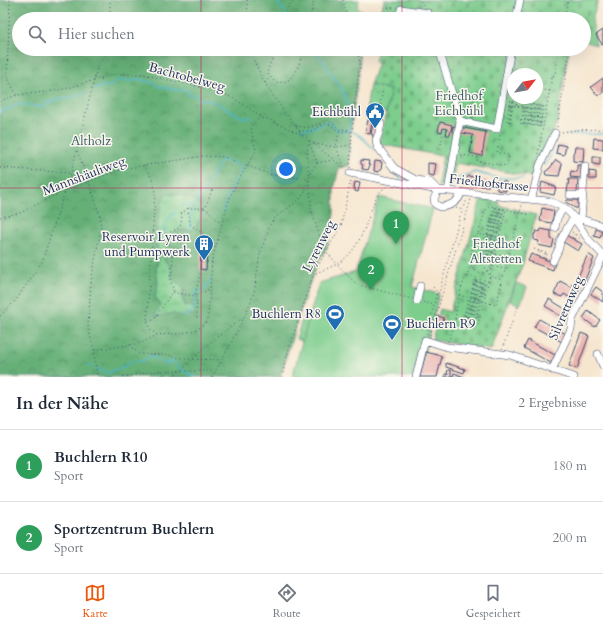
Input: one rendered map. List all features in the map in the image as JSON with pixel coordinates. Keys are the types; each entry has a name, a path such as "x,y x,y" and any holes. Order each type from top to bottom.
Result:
{"street":[{"path":"517,12 520,0"},
{"path":"400,11 414,12"},
{"path":"441,56 460,121 448,191"},
{"path":"460,121 496,129 510,56"},
{"path":"378,111 377,118 381,124 376,143 379,150 397,170 416,180 430,182 438,190 434,199 435,204 440,207 444,207 460,198 461,192"},
{"path":"532,197 540,165 555,133"},
{"path":"548,258 559,248 560,241 578,219 583,196 585,166"},
{"name":"Friedhofstrasse","path":"347,170 391,181 438,190 461,192 470,195 548,201 557,204 564,207 578,219 588,238 603,256"},
{"path":"570,194 583,196"},
{"path":"555,228 557,218 564,207"},
{"path":"578,219 603,226"},
{"name":"Silvrettaweg","path":"552,373 571,329 572,320 603,256"},
{"path":"417,301 420,286"},
{"path":"416,377 425,340 447,347 510,355 552,373 574,377"},
{"path":"598,354 603,366"}],"path":[{"path":"10,0 7,74 17,95"},
{"path":"110,0 110,12"},
{"path":"247,0 248,12"},
{"path":"286,12 289,5 294,0"},
{"path":"311,12 314,0"},
{"path":"343,0 346,12"},
{"path":"565,12 568,0"},
{"path":"383,12 385,7 400,11"},
{"path":"0,316 16,300 42,262 71,173 98,64 104,56"},
{"path":"252,56 265,83 304,136"},
{"path":"274,56 267,71 270,77 275,82 280,84 290,79 299,66 301,56"},
{"name":"Lyrenweg","path":"282,377 314,273 341,226 351,181 347,170 360,63 358,56"},
{"path":"360,63 363,56"},
{"path":"538,157 552,77 555,74 558,56"},
{"path":"569,56 555,133 576,130 603,129"},
{"name":"Bachtobelweg","path":"0,101 17,95 54,91 115,74 142,74 223,93 243,104 262,118 268,119 304,136 347,170"},
{"path":"265,83 270,77"},
{"path":"100,79 101,83"},
{"path":"378,111 384,89"},
{"path":"543,89 550,91"},
{"path":"530,125 533,104"},
{"path":"530,125 533,116 532,109 533,104"},
{"path":"530,125 533,116 532,109 533,104"},
{"path":"530,125 533,116 532,109 533,104"},
{"path":"530,125 533,116 532,109 533,104"},
{"path":"530,125 533,116 532,109 533,104"},
{"path":"511,105 546,111"},
{"path":"511,105 508,118 509,122 508,118 511,105"},
{"path":"533,116 545,118"},
{"path":"94,351 141,343 157,335 187,332 202,327 206,322 209,315 212,262 222,225 231,194 256,151 251,134 251,127 254,122 262,118"},
{"path":"296,126 310,127 325,120 332,122 340,130 345,129 352,132"},
{"path":"530,122 544,124"},
{"path":"299,131 312,131 325,124 328,124 339,132 352,132"},
{"path":"455,154 478,157 477,161 507,166 509,155 497,153 501,130"},
{"path":"339,132 336,147 347,170"},
{"path":"441,144 443,134 445,134"},
{"path":"309,140 317,163"},
{"path":"309,140 307,166 309,176 310,209 326,251 359,286 434,305"},
{"path":"313,144 336,147 351,145"},
{"path":"77,151 89,181 100,216 101,228 91,282 88,326 94,351 97,377"},
{"name":"Mannshäuliweg","path":"0,217 20,213 66,190 122,169 204,156 224,157 272,175 309,179"},
{"path":"309,176 317,163 334,160"},
{"path":"144,165 154,182 155,193 147,321 150,329 157,335"},
{"path":"0,168 71,173"},
{"path":"212,377 246,316 253,295 260,254 270,225 276,217 297,202 305,192 309,179"},
{"path":"314,273 337,264 355,248 364,232 376,197 382,189 391,183 391,181"},
{"path":"203,208 206,206 212,190"},
{"path":"305,192 310,192"},
{"path":"425,340 437,292 439,293 460,216 470,195"},
{"path":"425,340 429,340 470,195"},
{"path":"459,295 496,305 523,203"},
{"path":"447,347 453,333 459,295 470,266 476,237 488,207 499,207 530,216"},
{"path":"484,259 499,207"},
{"path":"484,259 499,207"},
{"path":"484,259 499,207"},
{"path":"153,232 167,234 180,227 182,214 188,208 203,208 222,225"},
{"path":"188,208 190,224 203,234 200,274 195,296 197,298 197,318"},
{"path":"454,208 463,210"},
{"path":"455,319 478,325 506,209"},
{"path":"495,222 502,224"},
{"path":"167,234 173,260 170,280 174,292"},
{"path":"478,234 512,242"},
{"path":"572,238 575,234 574,239"},
{"path":"472,256 491,261 487,248 491,237"},
{"path":"578,242 581,237"},
{"path":"487,248 496,250"},
{"path":"534,249 546,253"},
{"path":"539,250 538,256 541,252"},
{"path":"546,253 548,258"},
{"path":"546,253 548,258"},
{"path":"495,254 509,256"},
{"path":"207,262 212,262"},
{"path":"470,266 480,264 484,266 490,276 502,280"},
{"path":"470,266 479,273 483,273 492,266"},
{"path":"492,266 505,269"},
{"path":"467,276 489,282"},
{"path":"467,322 471,318 480,279"},
{"path":"471,318 480,279"},
{"path":"471,318 480,279"},
{"path":"473,308 480,279"},
{"path":"174,292 195,296 211,287"},
{"path":"433,287 437,292"},
{"path":"478,291 486,293"},
{"path":"147,321 153,320 156,317 164,303 172,292 174,292"},
{"path":"500,353 519,304"},
{"path":"473,308 482,310"},
{"path":"173,377 178,371 182,370 194,359 208,344 246,316"},
{"path":"463,318 480,318"},
{"path":"237,322 240,327"},
{"path":"129,345 139,354 222,360"},
{"path":"123,377 156,371 215,371"}],"green space":[{"name":"Altholz","path":"0,0 341,0 345,12 12,12 12,56 359,56 360,60 350,137 349,166 339,168 334,189 334,214 327,247 317,264 305,296 280,377 0,377","holes":["200,204 193,230 177,231 169,236 163,258 172,270 172,278 183,289 184,303 193,315 188,313 179,315 173,313 155,316 161,304 155,297 158,284 156,268 159,258 157,244"]},
{"path":"341,0 359,0 357,8 366,12 345,12"},
{"path":"384,0 598,0 592,19 596,45 591,43 591,12 381,12"},
{"name":"Friedhof Eichbühl","path":"376,56 568,56 557,122 534,177 456,163 451,187 438,185 443,156 379,144 391,90 370,85 378,63 375,62"},
{"path":"370,85 391,90 386,113 376,111 375,114 366,111"},
{"path":"164,194 184,196 200,204 201,217 193,230 177,231 169,236 163,258 172,270 172,278 177,283 181,284 183,289 182,297 185,306 190,305 195,309 195,315 188,313 182,317 173,313 155,316 161,304 155,297 158,284 156,268 159,258 157,223"},
{"path":"379,197 433,209 412,287 439,294 418,377 292,377 319,283 356,272"},
{"name":"Friedhof Altstetten","path":"481,199 499,201 498,205 536,215 523,263 491,350 432,340 440,309 450,312"},
{"path":"516,283 527,287 520,305 510,301"},
{"path":"303,317 314,319 307,343 296,339"}],"building":[{"path":"603,30 603,44 602,44 596,35"},
{"path":"603,78 603,93 598,96 591,87"},
{"path":"368,120 372,121 370,134 365,133"},
{"path":"440,122 452,125 450,135 446,135 447,129 443,128 442,132 438,131"},
{"path":"373,124 379,125 376,138 373,138 373,135 371,134"},
{"path":"453,126 486,132 482,156 470,153 473,135 452,131"},
{"path":"594,138 603,139 603,149 593,148"},
{"path":"558,144 566,146 564,155 556,153"},
{"path":"575,147 584,147 583,162 573,161"},
{"path":"593,157 600,157 600,165 593,164"},
{"path":"361,160 369,161 368,165 370,165 368,170 362,169 363,165 361,164"},
{"path":"556,160 562,164 559,176 546,175 545,172"},
{"path":"375,161 382,162 381,170 379,170 379,172 374,171"},
{"path":"428,163 436,164 434,176 428,175"},
{"path":"577,165 581,165 581,178 570,177 571,171 577,172"},
{"path":"589,171 596,172 596,179 589,179"},
{"path":"468,176 474,177 473,185 466,184"},
{"path":"569,179 578,179 577,193 567,192"},
{"path":"482,180 489,181 489,186 481,186"},
{"path":"496,181 506,182 506,191 497,190"},
{"path":"355,182 360,183 358,192 355,191 354,188"},
{"path":"542,182 556,187 554,195 540,192"},
{"path":"567,200 578,200 578,208 575,208 566,202"},
{"path":"542,208 554,211 552,223 540,221"},
{"path":"541,229 551,231 551,239 554,240 552,248 538,245 539,241 534,240 534,234 536,231 540,232"},
{"path":"596,229 602,231 600,238 594,236"},
{"path":"566,235 582,244 578,251 562,241"},
{"name":"Reservoir Lyren und Pumpwerk","path":"201,252 207,252 206,270 200,269"},
{"path":"531,254 555,263 553,270 528,261"},
{"path":"588,254 594,258 584,282 577,279"},
{"path":"560,281 571,287 572,284 580,287 574,300 564,294 562,297 554,294"},
{"path":"596,287 603,292 603,302 591,294"},
{"path":"549,299 570,312 567,319 545,306"},
{"path":"588,311 600,320 595,327 583,318"},
{"path":"438,316 444,318 441,326 436,325"},
{"path":"539,319 566,334 562,342 534,327"},
{"path":"581,333 589,336 577,369 569,366"},
{"path":"528,340 555,355 551,363 524,348"},
{"path":"426,352 442,356 437,377 420,377"},
{"path":"446,363 465,369 464,373 446,367"},
{"path":"448,370 451,370 451,376 453,376 454,373 464,377 445,377 445,374 448,375"}],"waterway":[{"path":"276,0 285,12"},
{"path":"319,56 342,89 351,114 350,131"},
{"path":"95,90 102,86 111,86 118,80 132,81 137,79 154,83 159,87 175,90 186,90 189,95 195,95 200,99 217,103 242,117 252,118"},
{"path":"0,112 20,104 43,107 45,106 46,102 52,102 60,98 68,99 86,93"},
{"path":"302,129 307,129 330,122 339,131 350,131"},
{"path":"353,132 359,135 375,149"},
{"path":"567,135 603,134"},
{"path":"544,165 550,157 551,149"},
{"path":"182,205 192,206 198,201 221,160 229,161 243,167 229,193 223,212"},
{"path":"394,171 400,177 407,179"},
{"path":"456,179 475,172 497,178 523,178"},
{"path":"191,228 192,206"},
{"path":"165,238 164,229 166,223 176,211"},
{"path":"184,316 191,313 195,305 195,291 200,292 208,285 210,279"},
{"path":"97,369 108,373 127,365 131,361 141,361 150,356 165,364 172,361 182,370 195,377"},
{"path":"87,365 94,367"}],"place":[{"name":"Eichbühl","path":"375,129"},
{"name":"Buchlern R10","path":"396,244"},
{"name":"Reservoir Lyren und Pumpwerk","path":"204,261"},
{"name":"Sportzentrum Buchlern","path":"371,290"},
{"name":"Buchlern R8","path":"335,331"},
{"name":"Buchlern R9","path":"392,341"}]}
